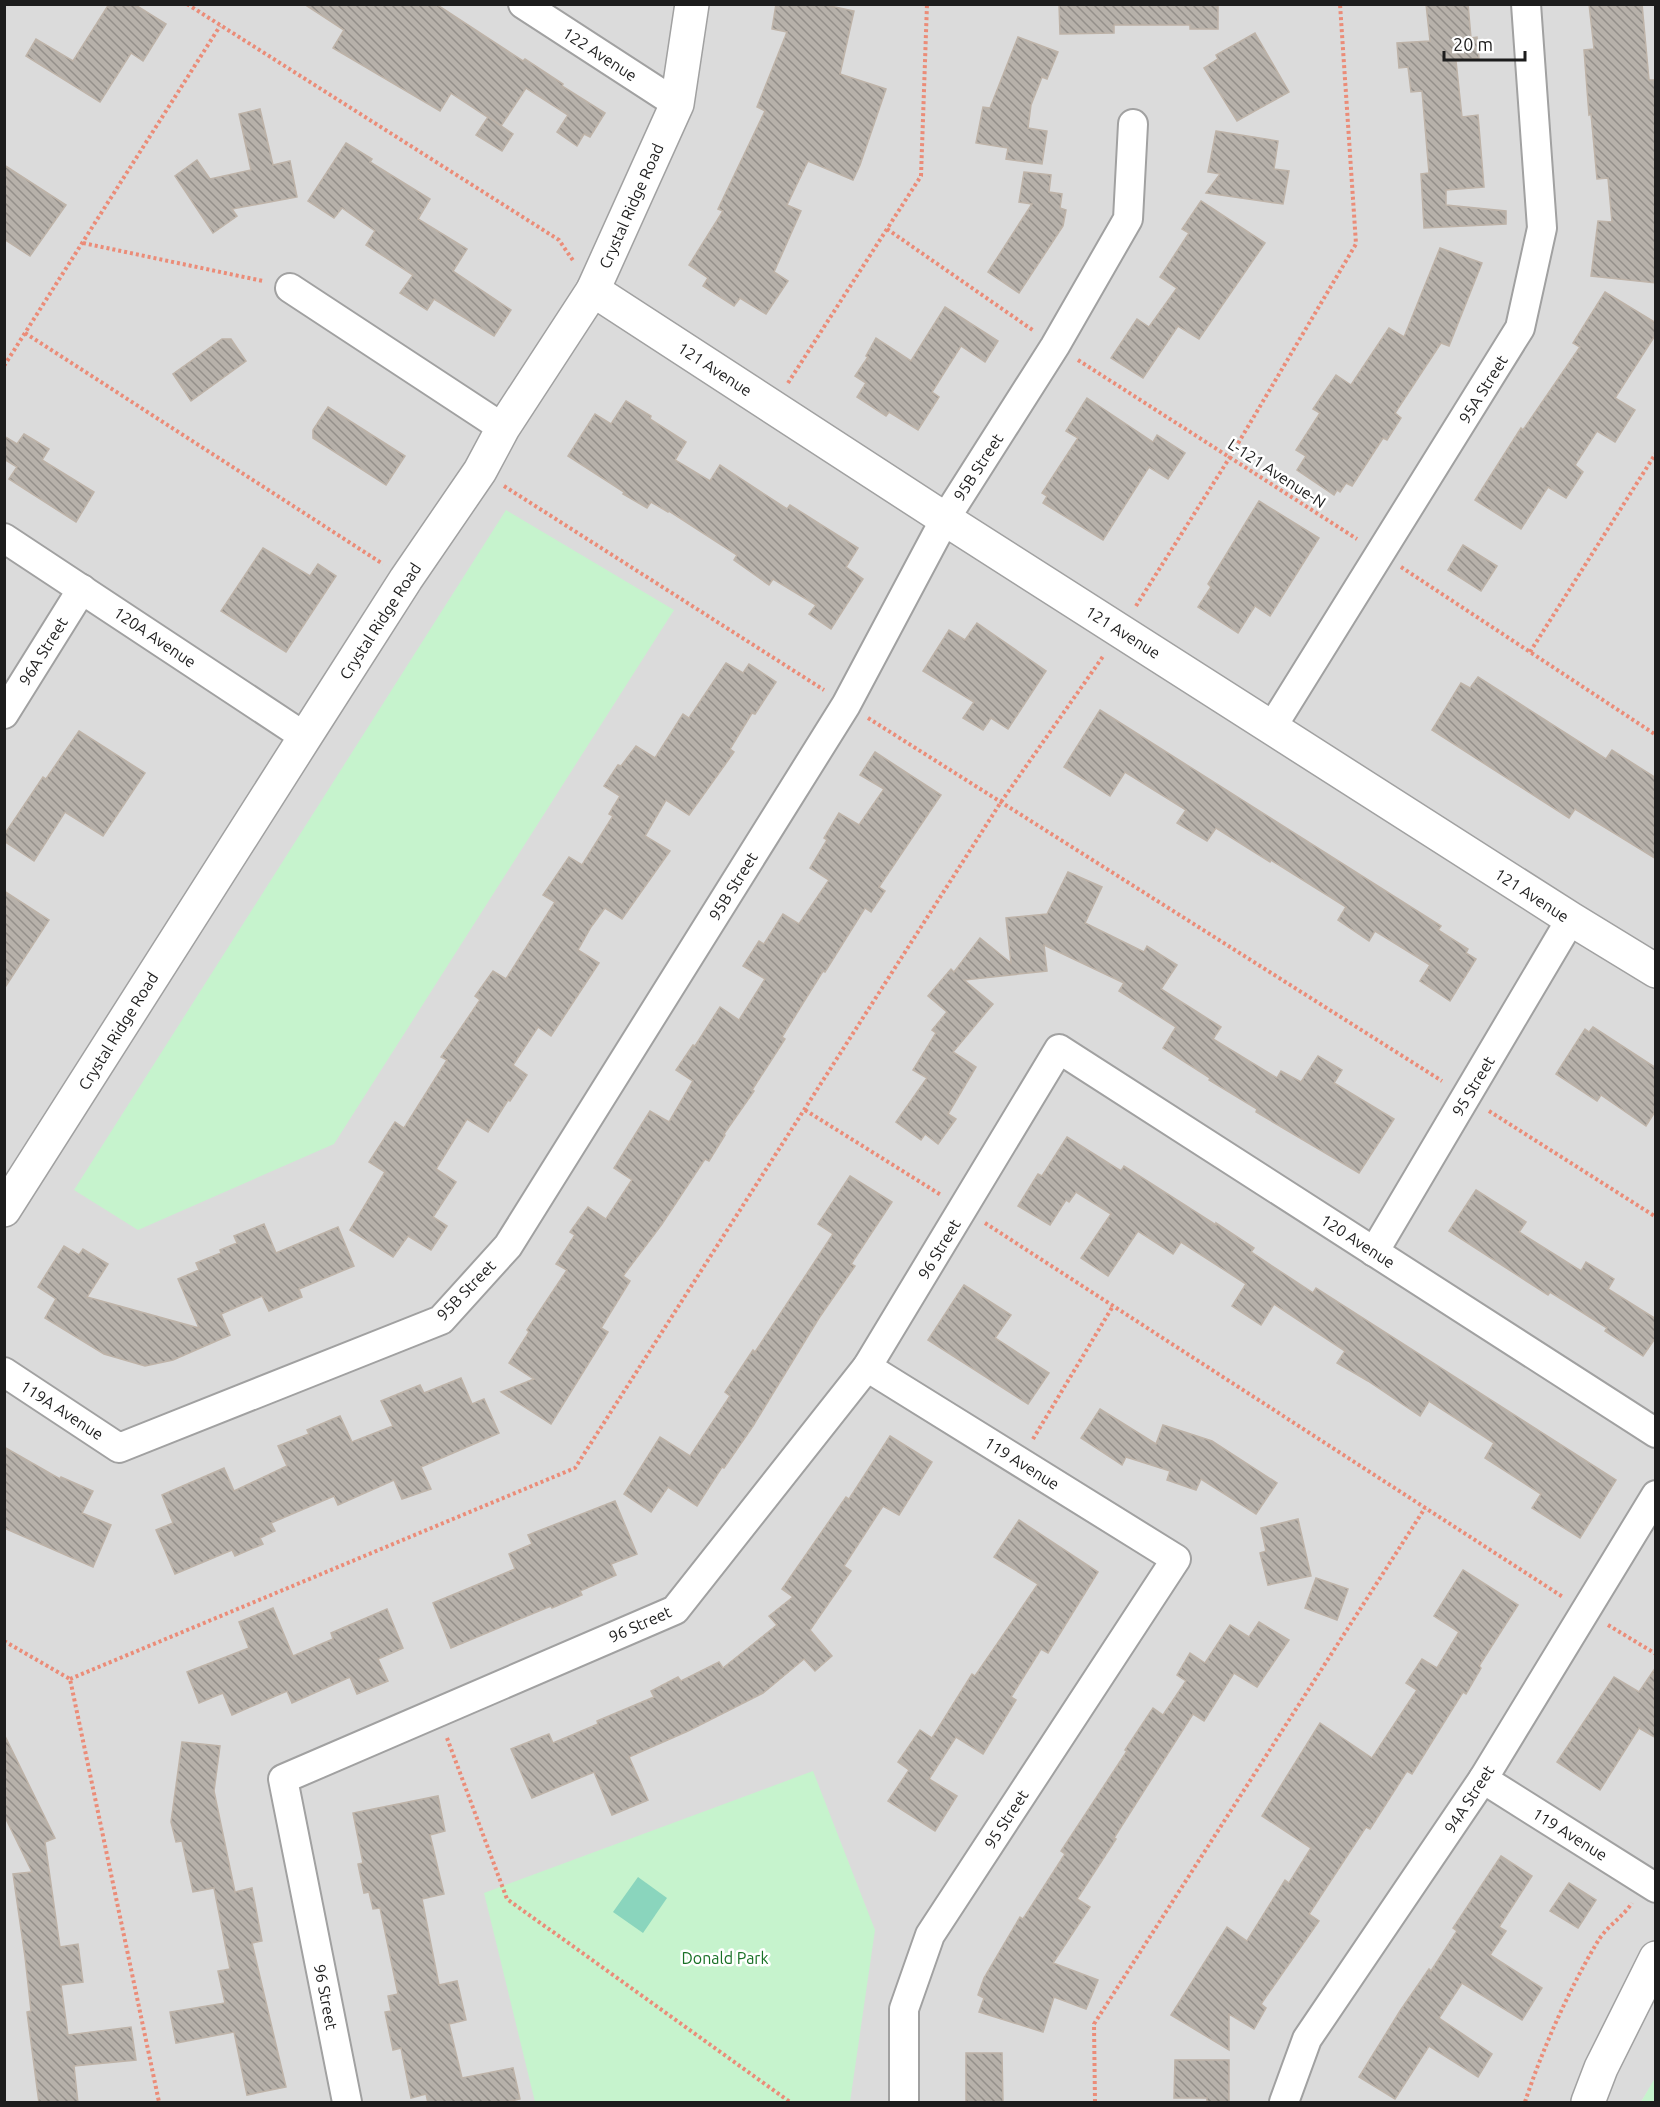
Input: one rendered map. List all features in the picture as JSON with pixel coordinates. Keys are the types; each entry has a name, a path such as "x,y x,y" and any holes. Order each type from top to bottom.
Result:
{"street":[{"name":"122 Avenue","path":"523,4 677,104"},
{"name":"Crystal Ridge Road","path":"4,1210 406,579 480,471 503,428 593,290 677,104 692,4"},
{"name":"95A Street","path":"1272,727 1520,328 1542,228 1526,4"},
{"name":"95B Street","path":"118,1448 441,1320 508,1246 846,705 945,519 1055,346 1128,219 1133,124"},
{"path":"290,288 503,428"},
{"name":"121 Avenue","path":"593,290 945,519 1570,919 1656,971"},
{"name":"120A Avenue","path":"4,538 305,737"},
{"name":"96A Street","path":"4,714 82,589"},
{"name":"95 Street","path":"1374,1252 1570,919"},
{"name":"96 Street","path":"347,2103 283,1779 675,1610 867,1368 1059,1049"},
{"name":"120 Avenue","path":"1059,1049 1656,1433"},
{"name":"119 Avenue","path":"867,1368 1176,1559"},
{"name":"119A Avenue","path":"4,1372 118,1448"},
{"name":"94A Street","path":"1284,2103 1307,2038 1484,1779 1656,1495"},
{"name":"95 Street","path":"904,2103 904,2009 930,1935 1176,1559"},
{"name":"119 Avenue","path":"1484,1779 1651,1885"},
{"path":"1587,2103 1601,2068 1656,1958"}],"path":[{"path":"187,4 559,240 593,290"},
{"path":"773,406 921,176 927,4"},
{"path":"70,1679 575,1468 1001,802 1121,631 1230,457 1356,244 1340,4"},
{"path":"4,366 220,26"},
{"name":"L-121 Avenue-N","path":"887,229 1055,346 1381,554 1656,735"},
{"path":"82,243 290,288"},
{"path":"25,333 406,579"},
{"path":"1530,652 1656,453"},
{"path":"480,471 1656,1217"},
{"path":"804,1109 963,1209 1585,1611 1656,1654"},
{"path":"1020,1462 1113,1306"},
{"path":"1095,2103 1094,2024 1425,1508"},
{"path":"4,1641 70,1679 159,2103"},
{"path":"438,1712 507,1899 790,2103"},
{"path":"1525,2103 1534,2074 1566,2002 1598,1940 1608,1927 1626,1912 1651,1885"}],"shaded area":[{"path":"5,5 1655,5 1656,2078 1641,2102 5,2102"}],"green space":[{"path":"506,510 674,610 334,1144 138,1230 74,1190"},
{"name":"Donald Park","path":"813,1771 875,1930 850,2102 535,2102 484,1893"},
{"path":"638,1877 667,1898 643,1933 613,1912"},
{"path":"1655,2078 1655,2102 1641,2102"}],"building":[{"path":"109,4 134,4 166,24 143,61 131,53 100,102 26,56 36,39 73,61"},
{"path":"304,4 436,4 523,61 525,59 605,113 590,137 584,134 577,146 557,132 568,115 526,88 501,126 451,93 440,111 333,48 344,30"},
{"path":"776,4 821,4 854,11 840,74 886,89 853,180 808,161 787,205 801,211 774,272 788,281 766,314 740,298 734,306 703,286 708,278 689,265 723,211 718,209 765,111 757,107 787,32 772,29"},
{"path":"1059,4 1218,4 1218,29 1190,29 1190,25 1114,25 1114,33 1060,34"},
{"path":"1426,4 1468,4 1471,38 1477,37 1479,58 1456,61 1462,117 1478,115 1484,187 1446,190 1446,205 1506,211 1506,224 1424,228 1421,174 1429,173 1422,91 1411,92 1408,67 1399,68 1397,43 1430,41"},
{"path":"1589,4 1642,4 1649,80 1656,80 1656,283 1591,276 1598,221 1612,222 1608,178 1597,179 1591,114 1589,115 1584,50 1594,49"},
{"path":"1255,33 1289,92 1237,121 1204,68 1218,59 1216,55"},
{"path":"1018,37 1058,52 1047,79 1042,77 1031,105 1028,128 1047,131 1042,164 1006,159 1008,148 976,143 983,107 990,108"},
{"path":"260,109 273,165 290,161 297,197 232,209 237,216 213,233 175,176 197,160 210,179 251,170 239,114"},
{"path":"488,117 513,134 502,151 476,135"},
{"path":"1216,131 1278,141 1274,169 1289,171 1283,204 1206,193 1220,174 1208,172"},
{"path":"346,143 372,159 370,162 430,199 418,219 467,249 453,271 511,310 494,336 434,299 427,310 400,293 413,275 366,245 375,231 342,208 334,218 308,201"},
{"path":"4,165 66,205 30,256 4,239"},
{"path":"1024,172 1051,175 1049,192 1062,194 1060,208 1066,210 1063,226 1019,293 988,272 1032,204 1019,202"},
{"path":"1201,201 1265,243 1199,339 1178,326 1143,378 1111,358 1137,319 1149,327 1177,288 1160,277 1189,233 1182,229"},
{"path":"1440,248 1482,263 1449,346 1441,343 1395,413 1401,418 1387,440 1383,438 1352,486 1346,483 1340,492 1337,490 1334,495 1297,470 1306,456 1296,450 1320,413 1313,409 1336,375 1351,385 1389,328 1404,337"},
{"path":"1605,292 1656,323 1656,334 1615,398 1635,410 1615,442 1597,431 1575,465 1583,472 1566,498 1548,487 1521,529 1475,500 1521,428 1523,430 1580,347 1573,343"},
{"path":"945,307 998,341 985,362 961,346 932,392 939,397 918,430 889,412 886,416 857,397 866,383 855,376 868,357 866,356 876,338 911,361"},
{"path":"222,339 231,339 246,361 191,401 173,374"},
{"path":"1087,398 1153,442 1157,435 1185,453 1168,479 1149,467 1103,540 1043,503 1047,496 1042,493 1078,438 1066,431"},
{"path":"626,401 686,442 675,460 710,481 720,465 787,509 790,505 858,548 846,567 863,579 831,629 809,614 816,605 773,579 769,585 734,560 737,555 669,511 651,502 647,508 568,456 595,414 611,424"},
{"path":"328,407 405,456 386,485 313,438 313,430"},
{"path":"24,434 49,449 42,460 94,492 76,522 9,479 17,467 4,459 4,436 17,444"},
{"path":"1259,501 1319,538 1270,616 1255,606 1238,633 1198,607 1211,587 1208,584"},
{"path":"1463,545 1497,566 1481,591 1448,570"},
{"path":"263,548 310,576 318,564 336,576 286,652 221,611"},
{"path":"977,623 1046,671 1008,729 991,718 983,730 963,718 974,702 923,671 949,630 965,640"},
{"path":"726,663 743,673 749,664 776,682 755,714 752,713 730,749 734,752 689,815 666,800 645,836 670,851 622,919 605,908 591,927 578,950 599,963 551,1036 538,1027 513,1065 527,1075 488,1132 467,1119 436,1169 456,1182 433,1217 447,1226 431,1250 408,1236 393,1257 350,1230 385,1172 369,1162 395,1122 404,1128 447,1060 441,1057 480,1000 475,996 493,971 506,979 555,902 543,895 569,857 582,865 613,816 609,814 620,796 604,786 618,765 621,766 636,746 655,758 683,714 689,718"},
{"path":"1478,677 1606,759 1612,750 1656,778 1656,859 1575,809 1569,818 1432,730 1461,683 1470,688"},
{"path":"1100,710 1441,926 1438,930 1468,949 1466,953 1476,959 1450,1001 1420,981 1430,965 1375,931 1369,941 1338,920 1346,907 1271,860 1270,862 1216,828 1207,841 1177,823 1186,810 1125,772 1110,796 1064,767"},
{"path":"79,731 145,773 103,836 65,812 34,861 4,841 4,835 43,777 46,779"},
{"path":"875,752 941,795 879,887 885,891 871,912 865,908 825,972 823,971 782,1037 785,1039 752,1090 754,1091 724,1134 709,1161 705,1159 662,1224 623,1276 630,1281 601,1328 608,1332 551,1424 501,1392 534,1379 509,1363 529,1332 527,1330 567,1270 556,1264 575,1235 570,1232 588,1207 606,1219 632,1180 614,1168 650,1111 669,1122 693,1081 676,1070 693,1045 695,1046 720,1007 739,1020 765,979 743,966 759,941 764,944 783,914 799,924 829,880 810,868 827,840 824,838 839,813 859,825 884,789 860,775"},
{"path":"1068,872 1102,887 1085,923 1144,952 1147,946 1177,965 1161,989 1221,1027 1213,1039 1277,1078 1281,1071 1301,1082 1318,1056 1342,1070 1334,1083 1394,1119 1359,1173 1256,1112 1257,1109 1209,1080 1210,1078 1163,1048 1176,1027 1119,991 1124,983 1044,945 1047,971 964,980 993,1004 953,1052 976,1067 948,1114 956,1119 938,1144 925,1134 921,1140 896,1122 927,1078 913,1070 936,1033 932,1030 947,1012 928,996 951,969 954,972 980,938 1011,963 1006,918 1047,914"},
{"path":"4,891 49,920 4,989"},
{"path":"1593,1027 1656,1068 1656,1110 1646,1126 1601,1095 1597,1101 1556,1074 1585,1029 1589,1032"},
{"path":"1067,1137 1121,1171 1124,1166 1216,1225 1216,1223 1254,1248 1251,1252 1313,1293 1316,1288 1616,1480 1580,1538 1532,1508 1541,1494 1485,1458 1494,1443 1429,1401 1420,1416 1337,1363 1345,1351 1274,1304 1261,1325 1232,1306 1246,1284 1181,1242 1173,1254 1138,1231 1108,1276 1081,1258 1111,1214 1076,1192 1069,1202 1066,1200 1050,1225 1018,1206 1038,1174 1042,1176"},
{"path":"850,1176 892,1202 851,1264 855,1266 819,1318 753,1426 724,1468 722,1467 697,1506 668,1487 651,1512 624,1494 660,1437 690,1456 730,1396 725,1392 753,1350 755,1352 833,1234 818,1224"},
{"path":"1476,1190 1526,1222 1519,1232 1581,1271 1586,1262 1614,1279 1608,1289 1656,1319 1656,1337 1643,1356 1605,1331 1607,1328 1550,1292 1548,1295 1449,1231"},
{"path":"264,1224 276,1253 338,1227 354,1266 299,1289 302,1297 269,1311 262,1296 221,1314 230,1335 173,1360 145,1366 104,1354 45,1318 56,1299 38,1287 64,1246 79,1255 83,1249 108,1264 87,1297 199,1328 178,1279 199,1270 196,1263 221,1253 220,1250 237,1243 234,1236"},
{"path":"964,1285 1011,1315 995,1338 1049,1373 1028,1404 928,1340"},
{"path":"461,1378 472,1404 484,1399 499,1433 421,1467 431,1489 402,1499 394,1480 338,1505 334,1496 271,1523 275,1531 260,1538 263,1544 235,1556 232,1550 175,1574 156,1530 173,1523 162,1495 224,1468 234,1491 287,1466 278,1446 309,1434 307,1430 340,1416 352,1442 393,1426 381,1401 420,1385 424,1393"},
{"path":"1100,1409 1156,1444 1163,1425 1212,1441 1277,1483 1256,1514 1201,1479 1196,1490 1167,1480 1170,1471 1126,1457 1122,1465 1081,1438"},
{"path":"890,1436 932,1462 899,1515 883,1506 844,1566 851,1571 810,1630 832,1656 815,1671 804,1659 763,1693 688,1731 629,1757 648,1800 612,1815 594,1772 532,1798 511,1749 549,1734 553,1743 654,1697 651,1691 678,1677 681,1681 719,1662 723,1668 777,1625 769,1616 793,1597 782,1589 846,1497 849,1499"},
{"path":"4,1447 60,1479 61,1477 93,1491 82,1513 111,1525 93,1567 4,1528"},
{"path":"615,1501 637,1554 611,1564 616,1575 580,1591 582,1595 451,1648 433,1603 515,1569 509,1554 532,1544 528,1535"},
{"path":"1298,1519 1311,1576 1268,1585 1260,1553 1266,1551 1261,1528"},
{"path":"1019,1520 1098,1572 1048,1653 1041,1649 1011,1697 1016,1700 983,1754 956,1737 929,1779 957,1796 935,1831 888,1801 909,1770 898,1762 920,1730 932,1738 972,1674 975,1676 1038,1584 994,1557"},
{"path":"1463,1570 1518,1605 1479,1666 1481,1668 1466,1694 1463,1692 1412,1774 1407,1771 1370,1829 1366,1827 1309,1914 1319,1921 1261,2004 1266,2008 1254,2029 1229,2014 1229,2050 1171,2015 1227,1927 1247,1941 1285,1880 1289,1883 1311,1848 1262,1816 1320,1723 1372,1758 1417,1690 1406,1683 1422,1659 1437,1668 1459,1632 1434,1616"},
{"path":"1316,1578 1348,1589 1337,1620 1305,1608"},
{"path":"273,1608 293,1656 333,1639 331,1633 387,1609 403,1648 378,1659 388,1681 357,1694 350,1677 292,1703 287,1691 232,1715 223,1693 199,1703 187,1672 249,1648 239,1622"},
{"path":"1259,1622 1289,1640 1257,1687 1234,1673 1204,1721 1193,1714 1077,1899 1090,1907 1053,1963 1098,1980 1086,2009 1054,1997 1043,2032 979,2012 984,1998 978,1995 984,1978 1020,1917 1023,1919 1065,1854 1061,1851 1153,1708 1163,1715 1186,1681 1177,1675 1190,1653 1205,1663 1230,1625 1249,1637"},
{"path":"1656,1667 1656,1738 1639,1728 1600,1790 1557,1762 1614,1677 1639,1692"},
{"path":"4,1734 55,1838 45,1842 60,1947 78,1944 83,1982 61,1985 68,2035 131,2027 136,2060 74,2066 78,2103 39,2103 27,2012 31,2011 25,1957 13,1874 32,1872 4,1815"},
{"path":"182,1742 220,1746 214,1791 235,1892 252,1888 262,1941 252,1943 286,2087 247,2095 234,2032 176,2043 170,2012 225,2003 218,1971 230,1969 214,1888 193,1892 182,1841 176,1842 171,1822"},
{"path":"438,1796 445,1831 430,1835 444,1894 422,1899 439,1985 457,1981 466,2020 449,2024 462,2078 513,2068 520,2099 503,2103 428,2103 426,2094 411,2098 401,2048 393,2050 385,2012 391,2011 388,1996 398,1994 380,1908 373,1909 369,1892 364,1893 358,1864 363,1863 353,1813"},
{"path":"1501,1856 1532,1876 1499,1927 1506,1931 1490,1955 1542,1988 1522,2020 1462,1983 1439,2018 1492,2054 1478,2077 1429,2046 1395,2099 1359,2077 1400,2011 1429,1969 1431,1971 1457,1931 1453,1928"},
{"path":"1569,1883 1596,1900 1578,1928 1550,1911"},
{"path":"966,2053 1002,2053 1003,2103 966,2103"},
{"path":"1175,2060 1229,2060 1229,2103 1207,2103 1207,2098 1174,2098"}]}
